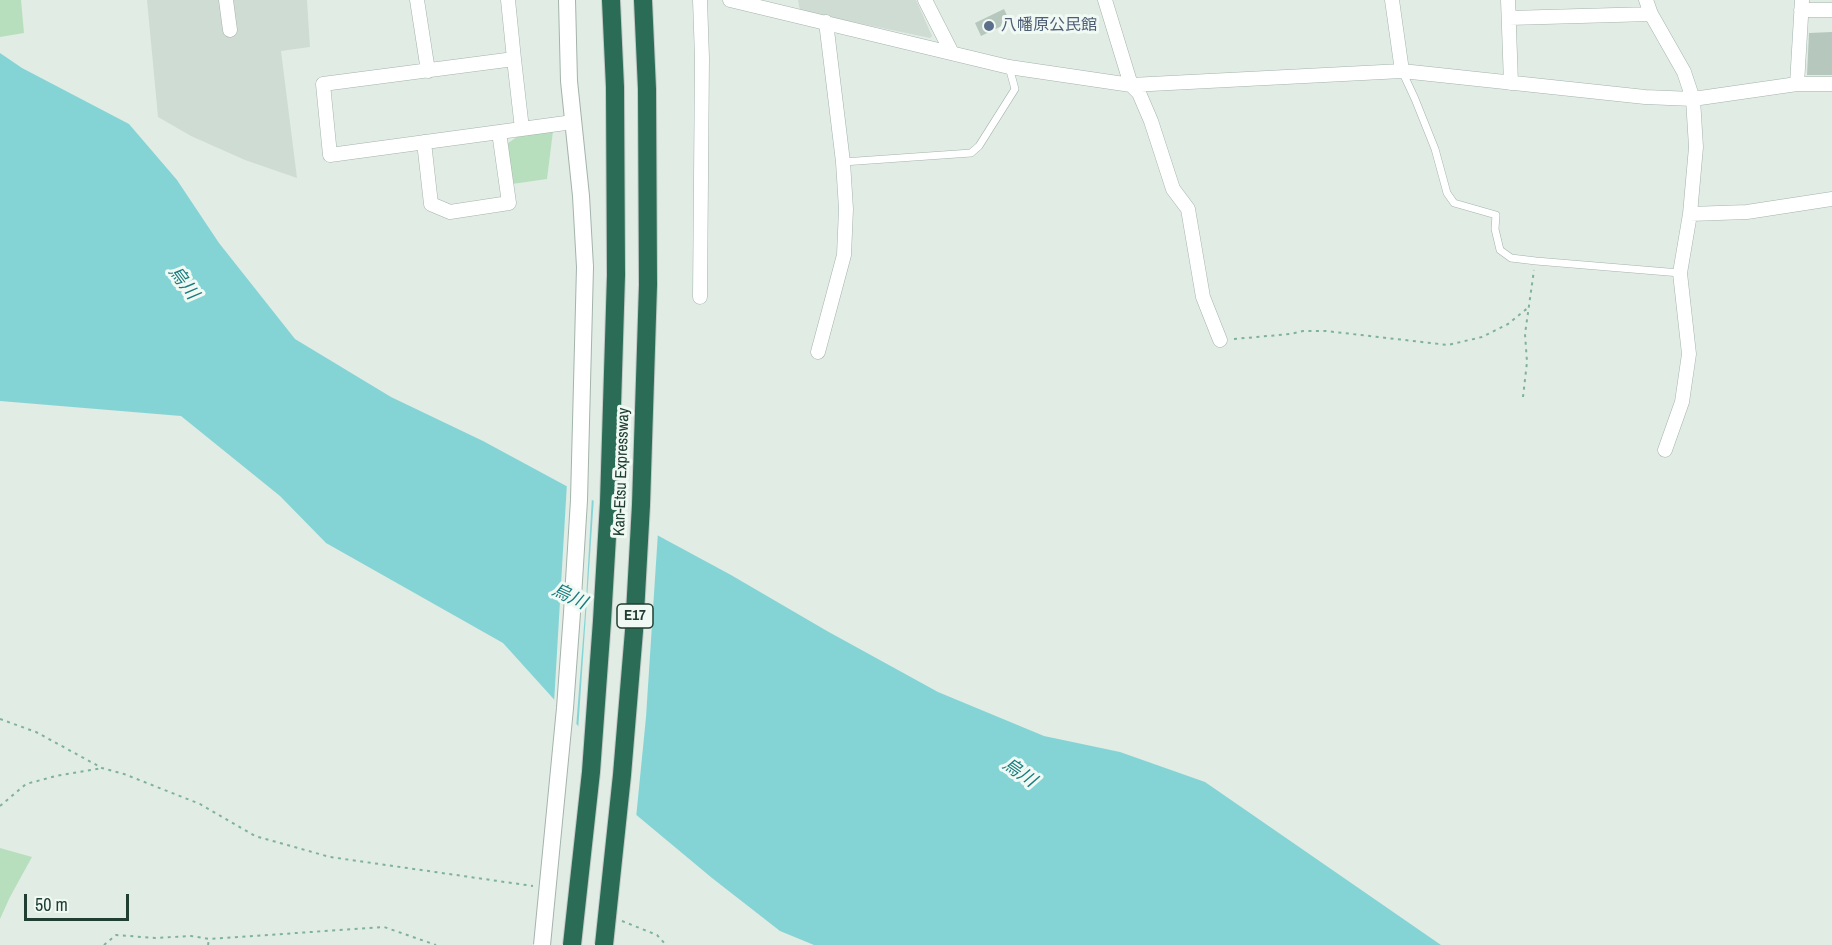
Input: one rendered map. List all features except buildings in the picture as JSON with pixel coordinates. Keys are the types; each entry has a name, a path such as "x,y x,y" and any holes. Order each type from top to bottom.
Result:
{"highway":[{"name":"Kan-Etsu Expressway","path":"572,945 591,772 609,503 616,275 615,87 611,0"},
{"name":"Kan-Etsu Expressway","path":"604,945 620,798 634,631 648,285 647,89 643,0"}],"street":[{"path":"226,0 230,30"},
{"path":"417,0 428,70"},
{"path":"508,0 522,129"},
{"path":"542,945 565,708 579,500 585,267 580,187 569,81 567,0"},
{"path":"700,0 702,58 700,297"},
{"path":"730,0 1009,67 1131,86 1402,71 1645,97 1694,99 1797,84 1832,84"},
{"path":"925,0 952,53"},
{"path":"1105,0 1131,86 1139,93 1151,121 1173,189 1188,209 1203,297 1220,340"},
{"path":"1392,0 1402,71"},
{"path":"1508,0 1511,83"},
{"path":"1646,0 1651,14 1684,72 1694,99 1696,147 1690,214 1680,273 1689,354 1682,402 1665,450"},
{"path":"1797,84 1802,5 1832,10"},
{"path":"1509,18 1651,14"},
{"path":"818,352 844,255 846,209 843,162 825,22"},
{"path":"514,59 323,84 330,155 573,122"},
{"path":"424,142 431,204 450,212 509,203 499,132"},
{"path":"1690,214 1747,212 1832,199"}],"lane":[{"path":"843,162 971,153 979,146 1015,89 1009,67"},
{"path":"1402,71 1416,99 1435,149 1447,193 1454,203 1496,215 1495,229 1500,250 1511,258 1680,273"}],"path":[{"path":"1523,397 1527,362 1525,334 1536,261"},
{"path":"1220,340 1303,331 1326,331 1448,345 1482,337 1508,324 1529,307"},
{"path":"0,719 36,732 102,768 124,774 200,804 255,836 330,857 536,886"},
{"path":"0,806 26,784 102,768"},
{"path":"613,918 657,935 666,945"},
{"path":"104,945 116,935 155,938 191,936 209,939 384,927 436,945"},
{"path":"208,945 209,939"}],"shaded area":[{"path":"147,0 307,0 310,47 281,51 297,178 245,160 191,136 158,117"},
{"path":"798,0 916,0 932,36 930,38 800,11"}],"green space":[{"path":"0,0 21,0 24,33 0,37"},
{"path":"553,131 547,179 512,184 508,143 517,137"},
{"path":"0,848 32,857 0,919"}],"water":[{"name":"烏川","path":"0,53 22,68 129,124 177,180 219,243 295,339 391,397 483,441 731,575 938,692 1044,736 1120,752 1205,782 1441,945 814,945 780,931 628,808 579,727 503,643 326,543 280,496 181,416 0,401"}],"pier":[{"path":"567,483 592,496 576,728 554,703"},
{"path":"594,497 658,532 646,717 636,818 625,810 578,731"}],"place":[{"name":"八幡原公民館","path":"989,26"}]}
